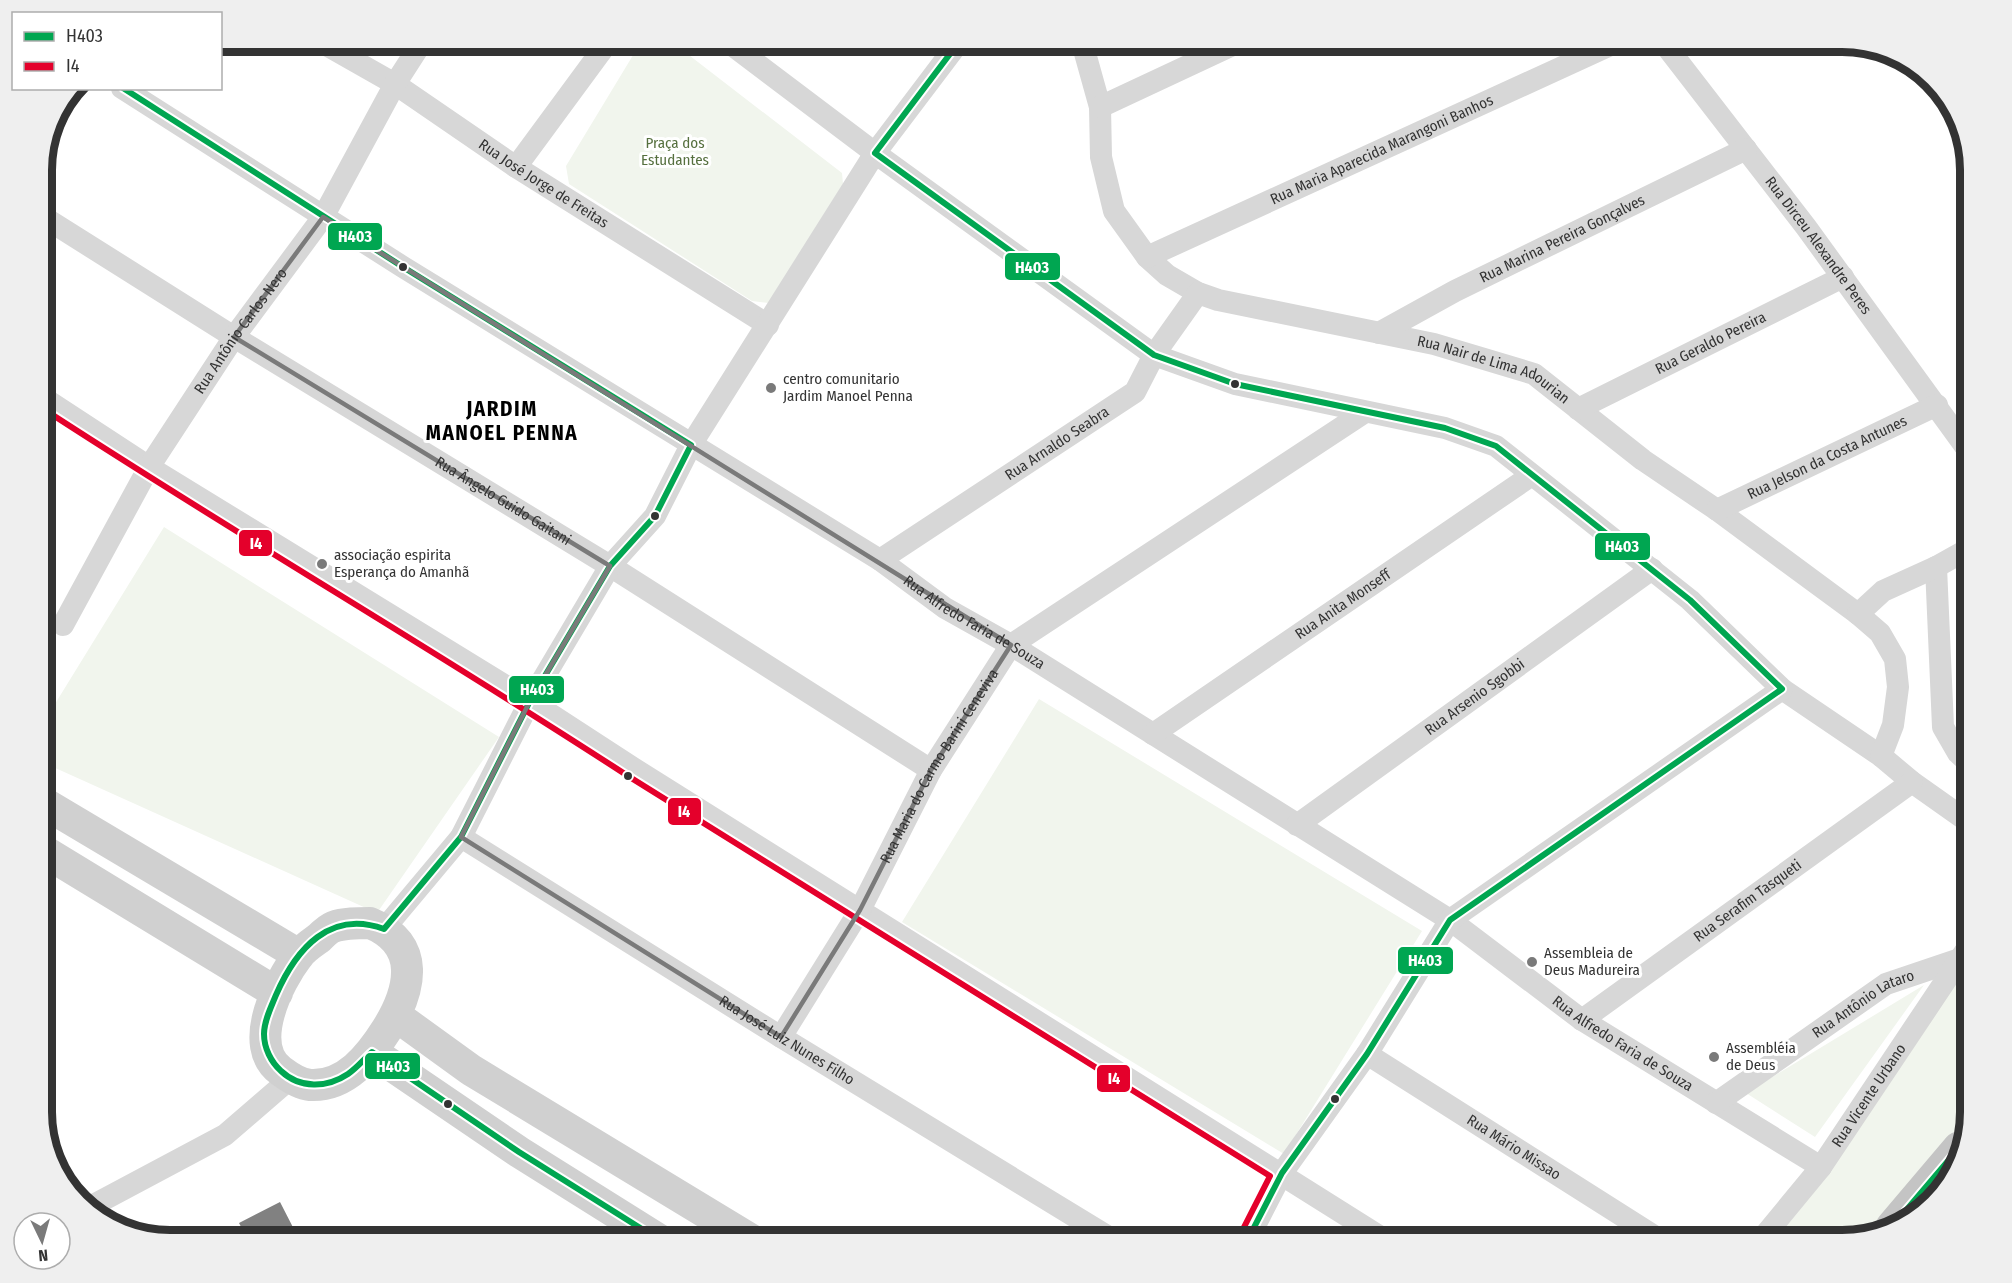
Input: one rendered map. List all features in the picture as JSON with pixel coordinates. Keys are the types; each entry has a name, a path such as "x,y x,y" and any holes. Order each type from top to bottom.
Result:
{"highway":[{"path":"1904,1212 1951,1157"}],"main road":[{"path":"53,809 299,954"},
{"path":"53,857 277,993"},
{"path":"370,923 384,929 394,937 402,949 408,972 405,994 372,1052 347,1076 326,1084 308,1085 291,1078 278,1069 269,1055 264,1035 268,1013 299,954 332,927 370,923"},
{"path":"395,1015 471,1070 735,1230"},
{"path":"372,1052 519,1152 643,1230"}],"street":[{"name":"Rua José Jorge de Freitas","path":"339,52 395,84 516,167 768,325"},
{"name":"Rua Antônio Carlos Nero","path":"63,625 149,466 234,337 323,217 395,84 416,52"},
{"path":"516,167 601,52"},
{"path":"741,52 875,153 1154,355 1235,384 1445,428 1496,446 1690,600 1782,689 1881,756 1912,782 1960,816"},
{"path":"384,929 461,837 530,701 610,566 655,516 690,445 875,153 951,52"},
{"name":"Rua Nair de Lima Adourian","path":"1085,52 1100,107 1101,157 1114,211 1147,257 1167,275 1198,293 1218,300 1434,344 1534,374 1642,459 1717,510 1858,614 1880,633 1895,659 1898,687 1893,725 1881,756"},
{"path":"1100,107 1218,52"},
{"name":"Rua Maria Aparecida Marangoni Banhos","path":"1147,257 1595,52"},
{"name":"Rua Dirceu Alexandre Peres","path":"1671,52 1843,277 1960,438"},
{"name":"Rua Alfredo Faria de Souza","path":"125,90 323,217 879,560 945,608 1011,645 1450,920 1582,1020 1821,1167"},
{"name":"Rua Marina Pereira Gonçalves","path":"1379,333 1455,291 1746,149"},
{"name":"Rua Ângelo Guido Gaitani","path":"53,223 234,337 610,566 931,770"},
{"name":"Rua Geraldo Pereira","path":"1578,408 1843,277"},
{"name":"Rua Arnaldo Seabra","path":"879,560 1135,392 1154,355 1198,293"},
{"path":"53,404 149,466 530,701 633,768 1370,1230"},
{"name":"Rua Jelson da Costa Antunes","path":"1717,510 1937,405"},
{"name":"Rua Maria do Carmo Barini Ceneviva","path":"780,1037 860,910 931,770 1011,645 1365,412"},
{"name":"Rua Anita Monseff","path":"1153,734 1532,476"},
{"path":"1858,614 1883,591 1960,554"},
{"path":"1936,567 1942,727 1960,755"},
{"name":"Rua Arsenio Sgobbi","path":"1297,825 1652,569"},
{"path":"1252,1230 1282,1173 1367,1054 1450,920 1782,689"},
{"name":"Rua Serafim Tasqueti","path":"1582,1020 1912,782"},
{"name":"Rua José Luiz Nunes Filho","path":"461,837 780,1037 1097,1230"},
{"name":"Rua Antônio Lataro","path":"1716,1103 1886,984 1960,953"},
{"name":"Rua Vicente Urbano","path":"1769,1230 1821,1167 1960,958"},
{"name":"Rua Mário Missao","path":"1367,1054 1645,1230"},
{"path":"96,1204 225,1135 291,1078"}],"highlighted area":[{"path":"323,217 1011,645 931,770 860,910 781,1037 461,837 530,701 610,566 234,337"}],"green space":[{"name":"Praça dos Estudantes","path":"635,52 685,52 842,173 843,184 769,303 752,301 569,184 566,166"},
{"path":"164,527 499,737 377,913 53,767 53,707"},
{"path":"1039,699 1422,931 1284,1154 902,922"},
{"path":"1960,978 1958,1128 1931,1169 1898,1209 1880,1224 1849,1230 1782,1230"},
{"path":"1924,985 1815,1137 1746,1093"}],"building":[{"path":"280,1202 294,1230 243,1230 239,1223"}],"transit line":[{"name":"H403","path":"951,52 875,153 1154,355 1235,384 1445,428 1496,446 1690,600 1782,689 1450,920 1367,1054 1282,1173 1253,1230"},
{"name":"H403","path":"126,90 403,267 691,445 655,516 610,566 530,701 461,837 384,929 365,924 347,924 317,937 294,962 284,978 264,1029 264,1039 271,1059 288,1077 305,1084 331,1082 351,1072 372,1052 519,1152 643,1230"},
{"name":"I4","path":"53,415 1270,1176 1243,1230"},
{"name":"H403","path":"1904,1212 1951,1157"}],"place":[{"name":"centro comunitario Jardim Manoel Penna","path":"771,388"},
{"name":"associação espirita Esperança do Amanhã","path":"322,564"},
{"name":"Assembleia de Deus Madureira","path":"1532,962"},
{"name":"Assembléia de Deus","path":"1714,1057"}],"district":[{"name":"JARDIM MANOEL PENNA","path":"502,421"}]}
